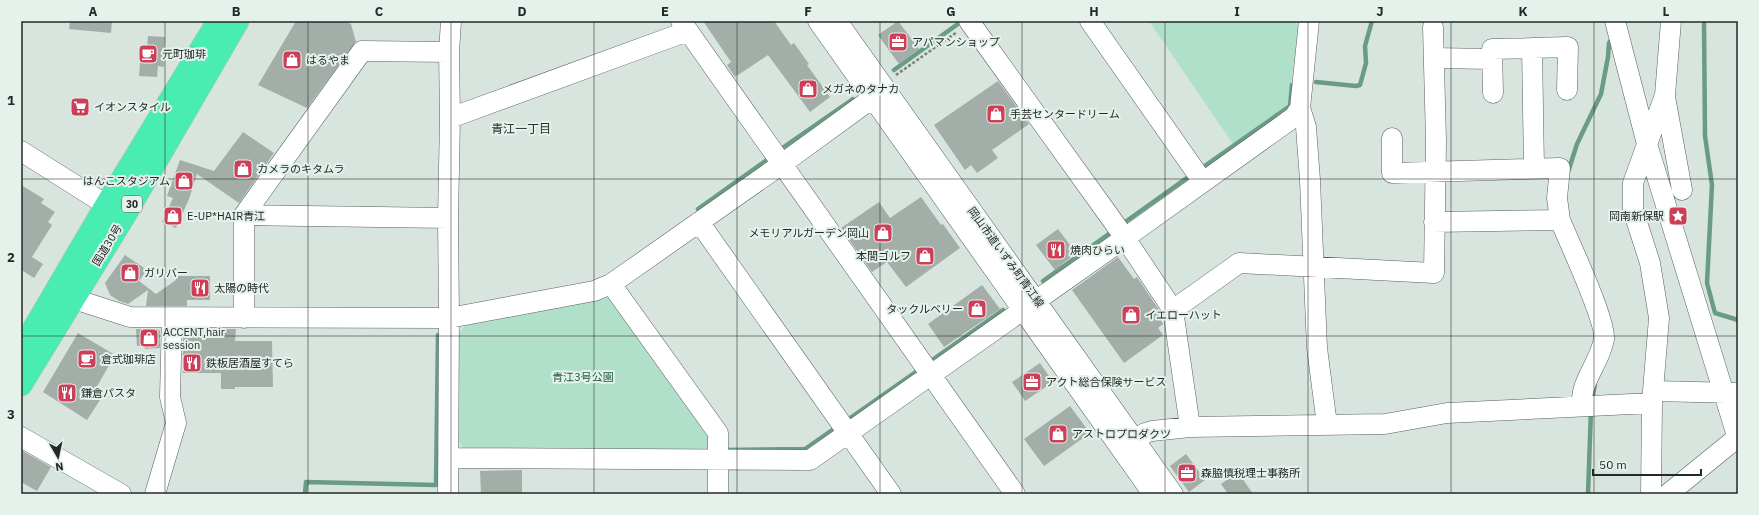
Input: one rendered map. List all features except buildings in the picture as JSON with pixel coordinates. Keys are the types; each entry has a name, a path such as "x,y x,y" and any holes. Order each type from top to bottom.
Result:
{"highway":[{"name":"国道30号","path":"21,350 106,205 218,21"},
{"name":"国道30号","path":"21,385 124,217 238,21"}],"street":[{"path":"448,494 449,52 451,21"},
{"name":"岡山市道いずみ町青江線","path":"818,21 883,88"},
{"name":"岡山市道いずみ町青江線","path":"837,21 1030,306 1153,494"},
{"path":"1309,21 1300,108 1306,127 1317,348 1327,425"},
{"path":"1651,494 1653,397 1659,318 1650,263 1633,210 1633,184 1664,95 1671,21"},
{"path":"969,22 1120,232 1173,310 1190,427"},
{"path":"1096,23 1199,176"},
{"path":"450,118 684,26 1015,494"},
{"path":"1173,310 1239,262 1434,273 1435,171 1433,27"},
{"path":"1617,28 1647,144 1731,393 1737,435 1668,494"},
{"path":"1493,93 1492,49 1568,47 1567,90"},
{"path":"1532,48 1534,168"},
{"path":"244,318 244,215 362,51 449,52"},
{"path":"1434,58 1492,59"},
{"path":"74,298 130,317 449,318 594,291 611,284 702,219 777,158 883,88"},
{"path":"1664,95 1682,190"},
{"path":"448,458 718,461 810,460 844,426 926,369 1030,306 1120,232 1199,176 1294,117 1300,108"},
{"path":"1392,138 1392,173 1560,168 1557,198 1560,220 1596,306 1604,336 1602,348 1583,389 1586,402"},
{"path":"21,152 124,217"},
{"path":"244,215 448,218"},
{"path":"702,219 891,494"},
{"path":"1434,222 1560,220"},
{"path":"611,284 718,433 718,494"},
{"name":"岡山市道いずみ町青江線","path":"1030,306 1136,441 1172,494"},
{"path":"155,494 176,423 170,397 172,318"},
{"path":"1136,441 1145,433 1152,431 1190,427 1385,424 1447,413 1524,410 1586,402 1731,393"},
{"path":"21,437 111,491"}],"path":[{"path":"883,88 969,22"}],"green space":[{"path":"1149,21 1295,22 1299,26 1288,104 1233,144"},
{"name":"青江3号公園","path":"611,295 713,434 709,452 464,449 459,441 459,333 465,325 604,299"}],"waterway":[{"path":"894,70 962,21"},
{"path":"1316,82 1356,86 1360,85 1366,63 1365,46 1372,21"},
{"path":"1704,21 1705,136 1712,185 1707,283 1715,313 1738,320"},
{"path":"1568,172 1577,144 1601,94 1609,43 1613,37"},
{"path":"1199,170 1290,106 1292,85"},
{"path":"778,151 853,99"},
{"path":"702,214 698,209 771,157"},
{"path":"1121,225 1191,175"},
{"path":"1043,281 1113,231"},
{"path":"928,363 1003,310"},
{"path":"305,494 306,482 436,485 438,335"},
{"path":"846,421 920,369"},
{"path":"1592,400 1595,384"},
{"path":"1588,494 1591,410"},
{"path":"726,450 805,449 838,426"}],"place":[{"name":"アパマンショップ","path":"898,42"},
{"name":"元町珈琲","path":"148,54"},
{"name":"はるやま","path":"292,60"},
{"name":"メガネのタナカ","path":"808,89"},
{"name":"イオンスタイル","path":"80,107"},
{"name":"手芸センタードリーム","path":"996,114"},
{"name":"カメラのキタムラ","path":"243,169"},
{"name":"はんこスタジアム","path":"184,181"},
{"name":"E-UP*HAIR青江","path":"173,216"},
{"name":"岡南新保駅","path":"1678,216"},
{"name":"メモリアルガーデン岡山","path":"883,233"},
{"name":"焼肉ひらい","path":"1056,250"},
{"name":"本間ゴルフ","path":"925,256"},
{"name":"ガリバー","path":"130,273"},
{"name":"太陽の時代","path":"200,288"},
{"name":"タックルベリー","path":"977,309"},
{"name":"イエローハット","path":"1131,315"},
{"name":"ACCENT,hair session","path":"149,338"},
{"name":"倉式珈琲店","path":"87,359"},
{"name":"鉄板居酒屋すてら","path":"192,363"},
{"name":"アクト総合保険サービス","path":"1032,382"},
{"name":"鎌倉パスタ","path":"67,393"},
{"name":"アストロプロダクツ","path":"1058,434"},
{"name":"森脇慎税理士事務所","path":"1187,473"}],"district":[{"name":"青江一丁目","path":"521,128"}]}
